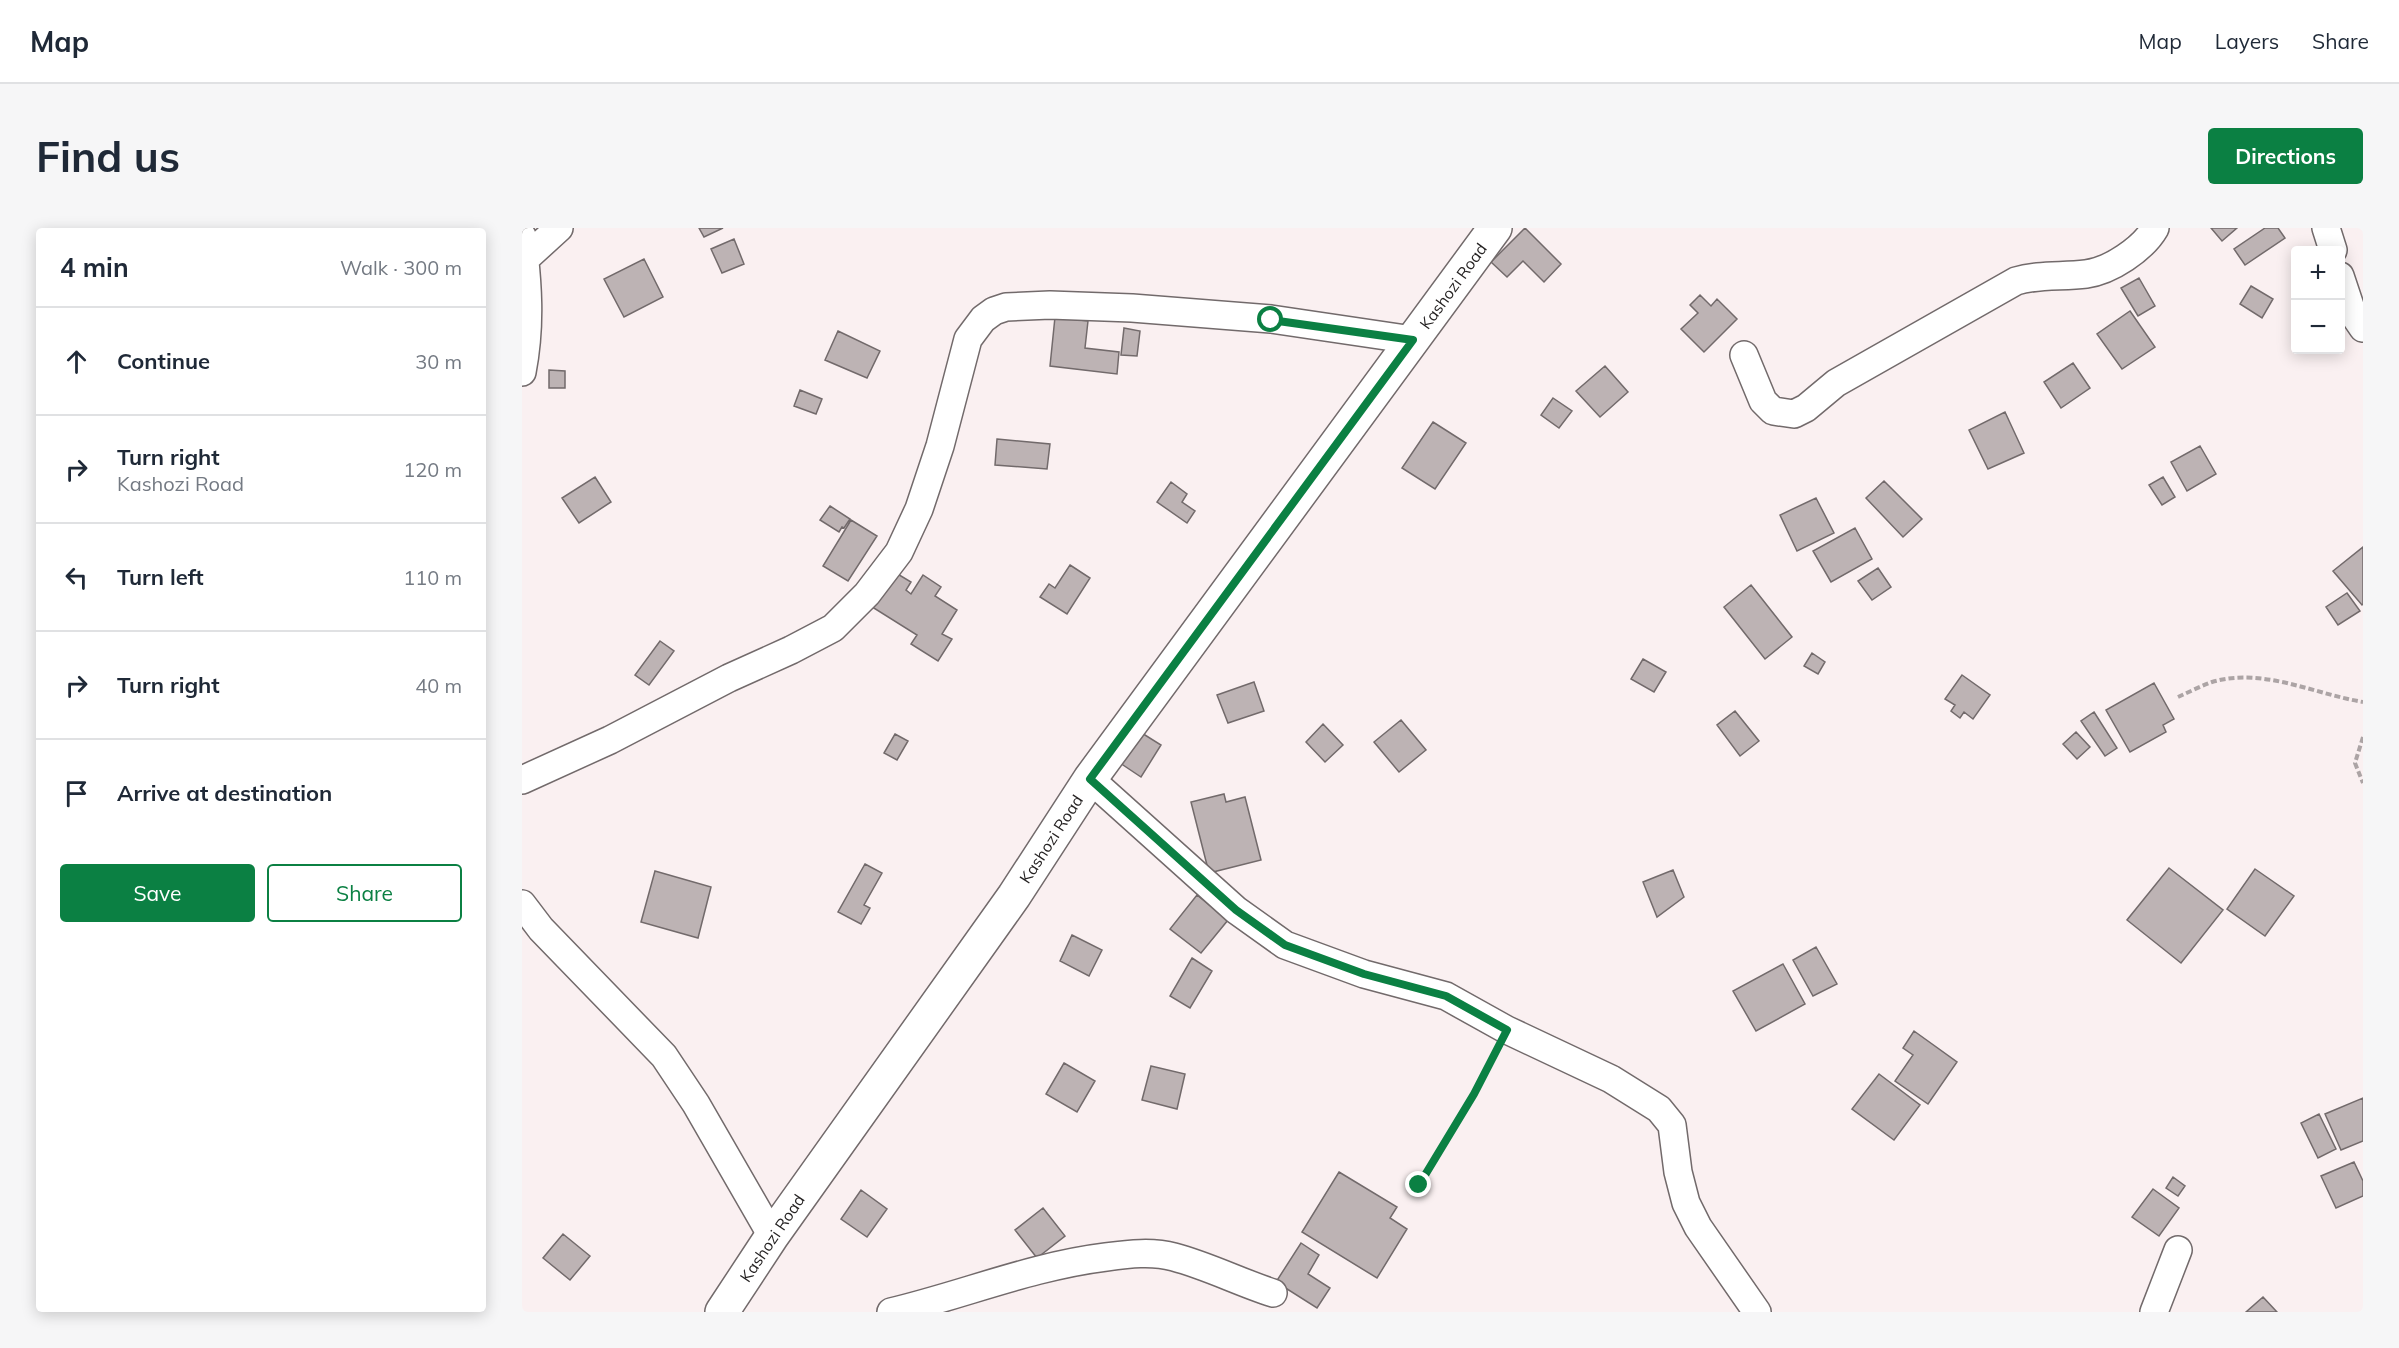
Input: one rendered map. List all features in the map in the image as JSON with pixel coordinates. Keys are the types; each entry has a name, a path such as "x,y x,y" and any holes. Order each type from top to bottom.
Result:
{"main road":[{"name":"Kashozi Road","path":"728,1312 772,1236 1014,896 1090,779 1495,228"}],"street":[{"path":"522,372 527,343 528,296 523,248 559,228"},
{"path":"1744,355 1762,401 1773,411 1794,414 1806,408 1836,383 2016,282 2032,276 2088,274 2125,259 2151,236 2155,228"},
{"path":"2326,228 2332,246"},
{"path":"2345,291 2352,312 2363,328"},
{"path":"522,780 610,740 729,678 833,628 859,603 899,552 919,509 940,446 968,339 982,319 994,310 1006,307 1050,305 1132,308 1271,320 1413,340"},
{"path":"1090,779 1236,910 1285,945 1364,974 1446,996 1507,1030 1611,1079 1659,1109 1672,1125 1678,1172 1686,1203 1698,1227 1757,1312"},
{"path":"522,904 541,929 664,1056 696,1104 772,1236"},
{"path":"2154,1312 2178,1250"},
{"path":"891,1312 939,1300 1023,1272 1074,1261 1139,1252 1173,1256 1273,1293"}],"path":[{"path":"2178,697 2211,682 2253,678 2294,684 2363,702"},
{"path":"2363,737 2355,763 2363,783"},
{"path":"1419,1185 1474,1094 1507,1030"}],"building":[{"path":"699,228 723,228 704,237"},
{"path":"1525,228 1561,264 1544,282 1523,261 1507,277 1491,262"},
{"path":"2211,228 2237,228 2222,241"},
{"path":"2265,228 2278,228 2285,238 2245,265 2234,249"},
{"path":"734,239 744,264 722,273 711,249"},
{"path":"644,259 663,297 624,317 604,279"},
{"path":"2139,278 2155,306 2138,316 2121,288"},
{"path":"2251,286 2273,299 2262,318 2240,304"},
{"path":"1700,295 1711,306 1717,299 1737,319 1704,352 1681,329 1698,313 1690,305"},
{"path":"2130,311 2155,347 2122,369 2097,334"},
{"path":"1055,317 1088,321 1085,348 1119,352 1117,374 1050,366"},
{"path":"1124,328 1140,331 1137,356 1121,355"},
{"path":"838,331 880,351 867,378 825,360"},
{"path":"2073,363 2090,388 2061,408 2044,382"},
{"path":"1605,366 1628,392 1600,417 1576,391"},
{"path":"549,370 565,371 565,388 549,388"},
{"path":"800,390 822,399 816,414 794,406"},
{"path":"1553,398 1572,411 1559,428 1541,415"},
{"path":"2005,412 2024,453 1988,469 1969,430"},
{"path":"1433,422 1466,443 1435,489 1402,468"},
{"path":"997,439 1050,444 1047,469 995,465"},
{"path":"2200,446 2216,474 2187,491 2171,462"},
{"path":"595,477 611,502 579,523 562,498"},
{"path":"2163,477 2175,497 2162,505 2149,485"},
{"path":"1884,481 1922,519 1903,537 1866,498"},
{"path":"1171,482 1187,494 1182,502 1195,511 1187,523 1157,502"},
{"path":"1816,498 1834,533 1797,551 1780,515"},
{"path":"830,506 850,519 839,532 820,520"},
{"path":"851,520 877,536 848,581 823,566"},
{"path":"1855,528 1872,559 1831,582 1813,551"},
{"path":"2363,547 2363,604 2362,605 2333,571"},
{"path":"1070,565 1090,578 1067,614 1040,597 1049,584 1055,588"},
{"path":"1878,568 1891,587 1872,600 1858,581"},
{"path":"891,570 911,582 906,590 911,594 923,575 941,587 935,596 957,610 942,634 952,639 938,661 911,644 917,635 869,605"},
{"path":"1751,585 1792,637 1765,659 1724,607"},
{"path":"2347,593 2360,611 2338,625 2326,607"},
{"path":"660,641 674,651 649,685 635,675"},
{"path":"1812,653 1825,662 1818,674 1804,666"},
{"path":"1643,659 1666,672 1654,692 1631,679"},
{"path":"1962,675 1990,695 1973,719 1964,712 1960,718 1951,711 1955,705 1945,699"},
{"path":"1254,682 1264,711 1228,723 1217,695"},
{"path":"2154,683 2174,719 2163,725 2166,732 2130,752 2106,710"},
{"path":"1735,711 1759,741 1740,756 1717,725"},
{"path":"2094,712 2117,748 2105,756 2081,721"},
{"path":"1401,720 1426,750 1399,772 1374,742"},
{"path":"1323,724 1343,745 1325,762 1306,742"},
{"path":"1129,725 1161,745 1141,777 1120,763"},
{"path":"2076,732 2090,747 2077,759 2063,744"},
{"path":"895,734 908,741 897,760 884,753"},
{"path":"1224,794 1226,802 1245,797 1261,860 1209,873 1191,802"},
{"path":"865,864 882,873 864,905 870,908 861,924 838,912"},
{"path":"2169,868 2223,910 2181,963 2127,920"},
{"path":"2255,869 2294,896 2265,936 2227,909"},
{"path":"1673,870 1684,897 1657,917 1643,882"},
{"path":"655,871 711,887 698,938 641,922"},
{"path":"1197,895 1228,920 1201,953 1170,929"},
{"path":"1072,935 1102,950 1089,976 1060,961"},
{"path":"1816,947 1837,984 1813,996 1793,960"},
{"path":"1192,958 1212,971 1190,1008 1170,996"},
{"path":"1783,964 1805,1004 1756,1031 1733,991"},
{"path":"1914,1031 1957,1062 1928,1104 1895,1081 1913,1055 1903,1048"},
{"path":"1064,1063 1095,1081 1077,1112 1046,1094"},
{"path":"1151,1066 1185,1074 1177,1109 1142,1100"},
{"path":"1879,1074 1920,1105 1894,1140 1852,1109"},
{"path":"2363,1098 2363,1141 2341,1150 2325,1114"},
{"path":"2319,1114 2336,1149 2318,1158 2301,1123"},
{"path":"2354,1162 2363,1181 2363,1196 2336,1208 2321,1176"},
{"path":"1339,1172 1397,1207 1390,1218 1407,1229 1377,1278 1302,1232"},
{"path":"2173,1177 2185,1186 2178,1196 2166,1188"},
{"path":"2153,1189 2179,1208 2159,1236 2132,1217"},
{"path":"861,1190 887,1209 867,1237 841,1219"},
{"path":"1043,1208 1065,1236 1037,1258 1015,1230"},
{"path":"563,1234 590,1256 570,1280 543,1258"},
{"path":"1301,1243 1319,1255 1308,1274 1330,1288 1317,1308 1276,1282"},
{"path":"2263,1297 2277,1312 2246,1312"}],"route":[{"path":"1271,320 1413,340 1090,779 1236,910 1285,945 1364,974 1446,996 1507,1030 1474,1094 1419,1185"}]}
